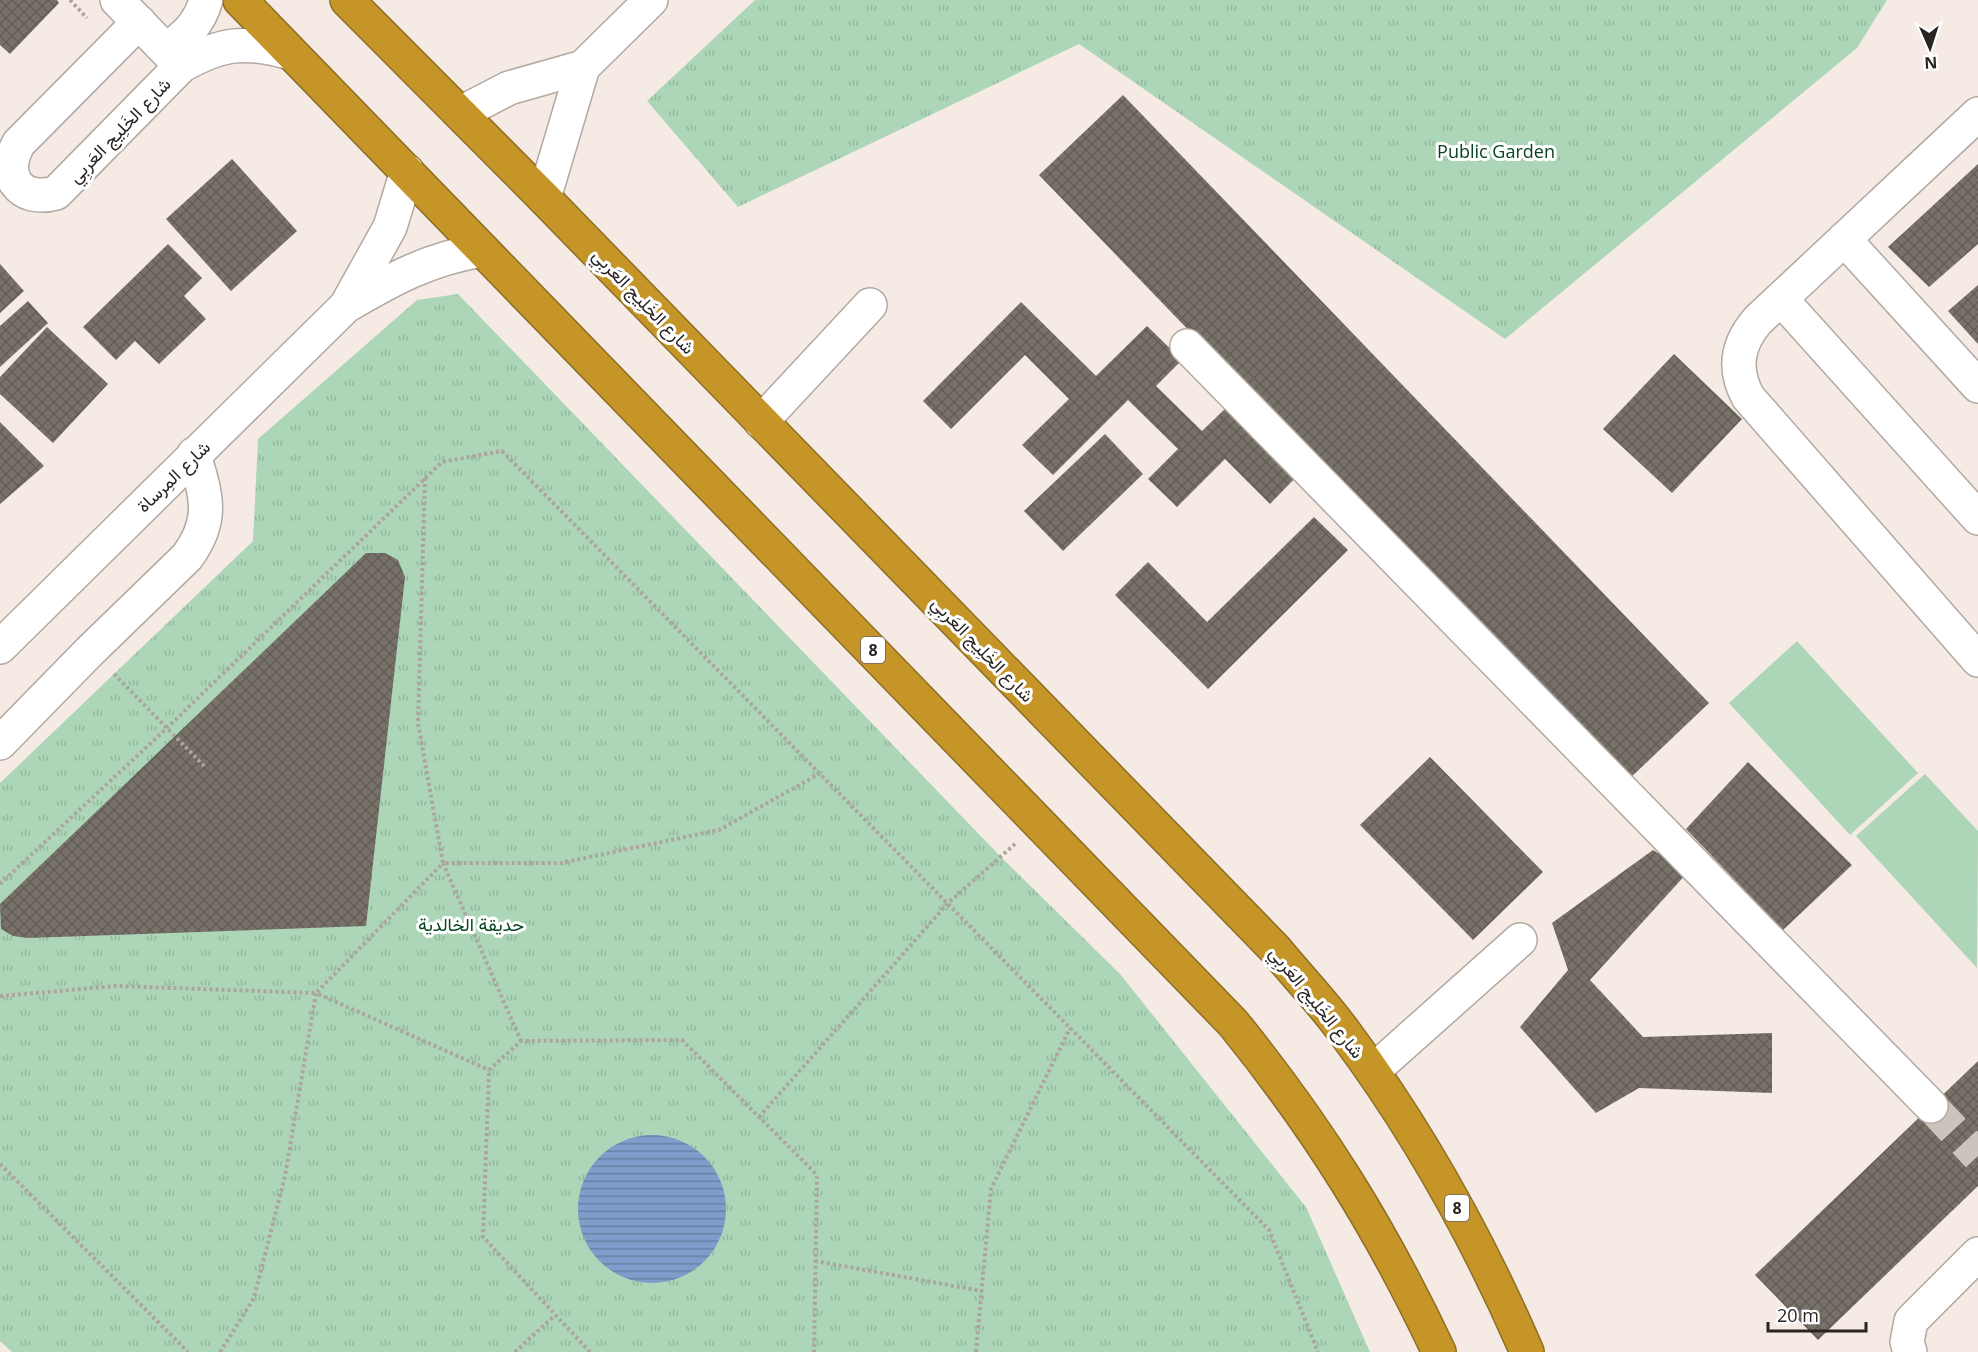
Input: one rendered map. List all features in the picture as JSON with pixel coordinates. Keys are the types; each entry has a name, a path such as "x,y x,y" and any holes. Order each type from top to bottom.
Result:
{"highway":[{"name":"شارع الخَلِيج العَربِي","path":"240,0 1195,982 1269,1067 1342,1169 1406,1284 1439,1352"},
{"name":"شارع الخَلِيج العَربِي","path":"353,3 1275,949 1343,1030 1373,1071 1444,1184 1476,1243 1527,1352"}],"street":[{"name":"شارع الخَلِيج العَربِي","path":"128,11 11,155 10,170 15,184 27,194 41,197 56,193 174,58 202,16 206,0"},
{"path":"544,198 558,142 583,67 651,0"},
{"path":"128,11 174,58"},
{"name":"شارع الخَلِيج العَربِي","path":"174,58 234,45 263,45 290,53"},
{"path":"461,113 509,88 583,67"},
{"path":"1978,114 1758,320 1743,341 1739,355 1740,383 1748,397 1978,660"},
{"name":"شارع المِرساة","path":"346,306 390,227 407,171"},
{"path":"1845,239 1978,386"},
{"name":"شارع المِرساة","path":"0,646 346,306 401,274 426,263 450,255 482,250"},
{"path":"1781,299 1978,518"},
{"path":"762,422 870,305"},
{"path":"1187,346 1931,1106"},
{"path":"0,743 187,557 199,541 206,519 207,498 194,454"},
{"path":"1373,1071 1520,940"},
{"path":"1910,1352 1907,1342 1911,1321 1978,1254"}],"path":[{"path":"0,884 168,727 442,462 502,451 1269,1230 1318,1352"},
{"path":"425,477 418,723 443,863 521,1041"},
{"path":"90,651 168,727 206,768"},
{"path":"220,1352 254,1298 285,1176 316,993 443,863 561,863 719,830 819,774"},
{"path":"759,1117 948,903 1040,822"},
{"path":"0,996 117,986 316,993 489,1070"},
{"path":"976,1352 991,1189 1070,1028"},
{"path":"590,1352 554,1316 483,1237 489,1070 521,1041 682,1040 817,1175 814,1352"},
{"path":"0,1164 188,1352"},
{"path":"815,1261 982,1290"},
{"path":"515,1352 554,1316"}],"green space":[{"name":"Public Garden","path":"755,0 1887,0 1857,48 1505,339 1079,44 738,207 647,101"},
{"name":"حديقة الخالدية","path":"458,294 1000,856 1120,974 1306,1207 1370,1352 12,1352 0,1341 0,783 253,541 258,439 417,300"},
{"path":"1797,641 1918,773 1850,835 1729,703"},
{"path":"1925,774 1978,831 1977,968 1856,836"}],"water":[{"path":"652,1135 680,1140 693,1147 704,1157 714,1168 721,1181 726,1209 721,1237 714,1250 704,1261 693,1271 680,1278 652,1283 624,1278 611,1271 600,1261 590,1250 583,1237 578,1209 583,1181 590,1168 600,1157 611,1147 624,1140"}],"building":[{"path":"0,0 57,0 59,3 10,54 0,45"},
{"path":"1123,95 1709,703 1625,783 1039,175"},
{"path":"232,159 297,231 231,291 166,219"},
{"path":"1978,164 1978,244 1929,287 1888,247"},
{"path":"168,244 202,278 184,296 206,319 159,364 135,341 116,360 83,327"},
{"path":"0,264 24,291 0,313"},
{"path":"1978,285 1978,344 1948,311"},
{"path":"28,301 48,323 0,367 0,326"},
{"path":"1021,302 1096,376 1147,326 1182,360 1156,386 1202,431 1229,405 1299,474 1270,504 1225,459 1177,507 1148,479 1178,449 1128,400 1053,475 1022,445 1069,399 1025,355 951,429 923,401"},
{"path":"47,327 108,384 53,443 0,394 0,377"},
{"path":"1674,354 1742,419 1672,493 1603,429"},
{"path":"0,422 44,466 0,504"},
{"path":"1105,434 1143,474 1063,551 1024,511"},
{"path":"1314,517 1348,550 1208,689 1115,595 1148,562 1207,622"},
{"path":"366,553 385,553 398,560 405,577 366,926 28,938 13,936 1,929 0,904"},
{"path":"1430,757 1543,872 1473,940 1360,825"},
{"path":"1748,762 1852,865 1783,930 1686,829"},
{"path":"1653,850 1688,872 1590,980 1643,1037 1772,1033 1772,1093 1639,1088 1596,1113 1520,1027 1568,970 1552,923"},
{"path":"1978,1061 1978,1186 1818,1340 1755,1275"}],"tunnel":[{"path":"1931,1106 1978,1156"}]}
